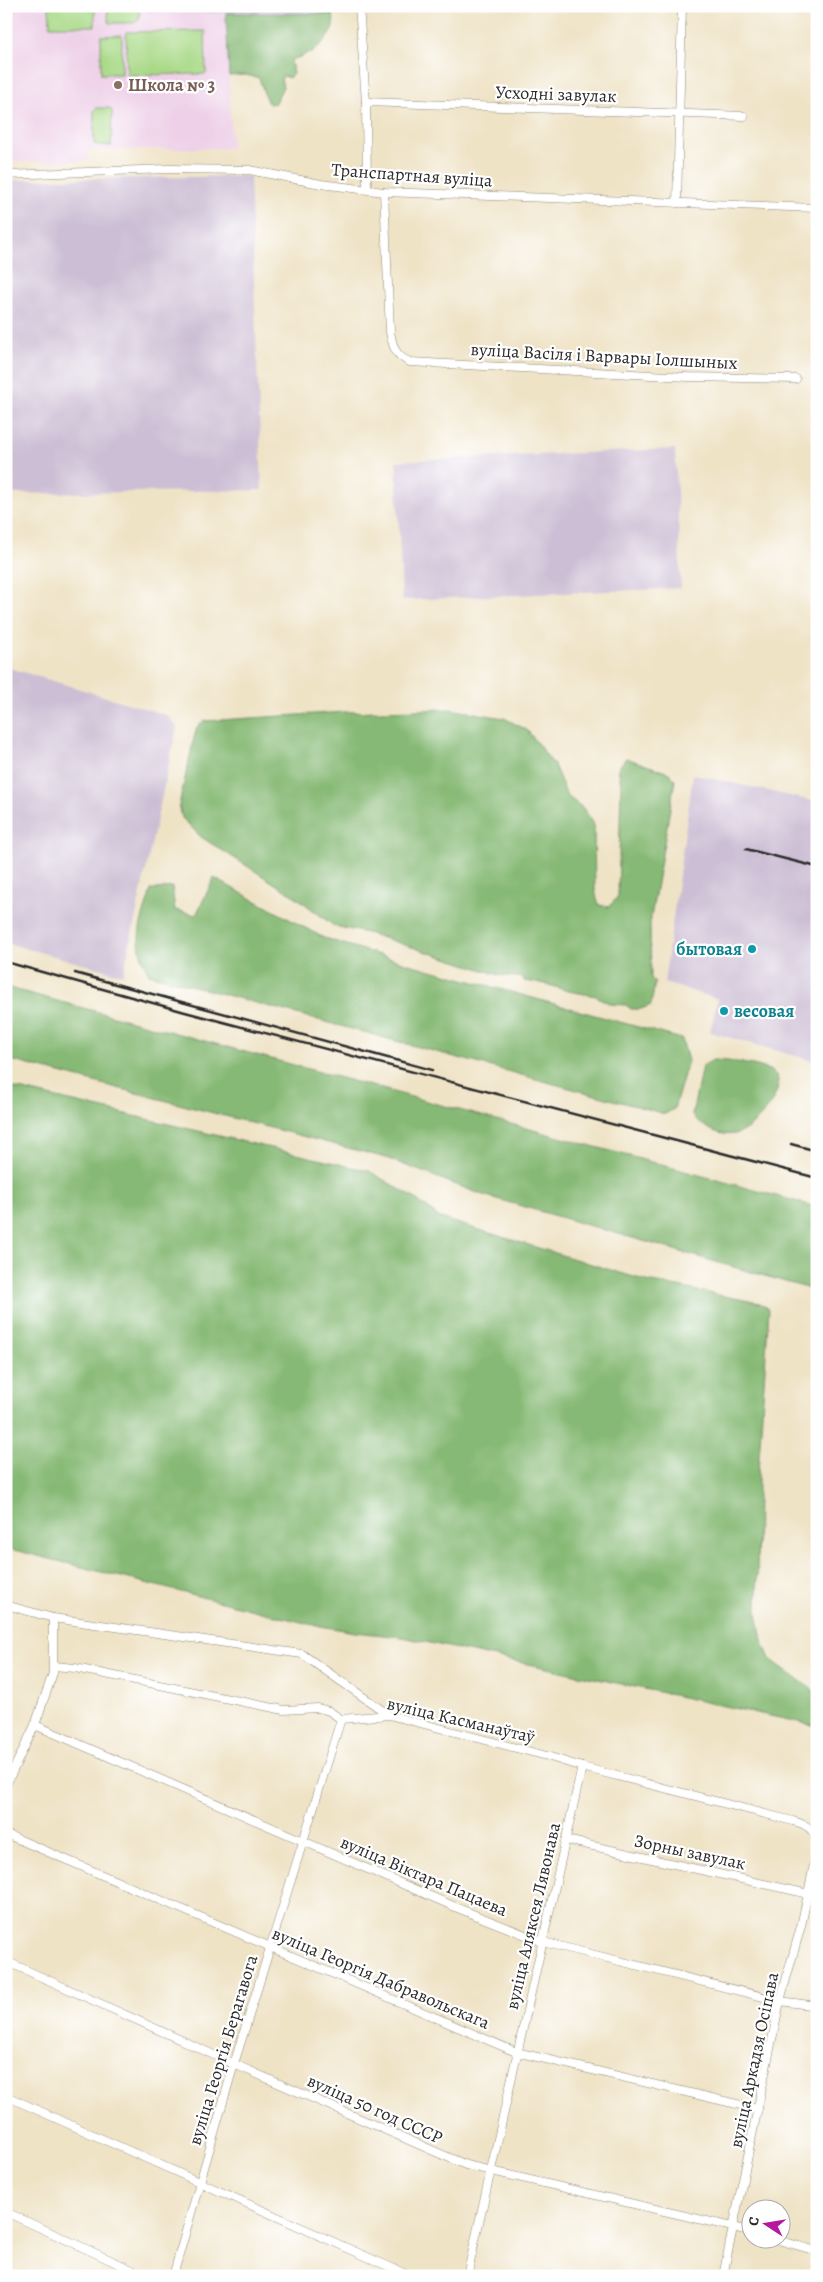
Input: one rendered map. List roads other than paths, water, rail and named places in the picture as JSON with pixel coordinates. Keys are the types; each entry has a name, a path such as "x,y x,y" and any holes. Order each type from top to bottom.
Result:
{"street":[{"path":"359,6 366,102 367,190"},
{"path":"677,203 682,6"},
{"name":"Усходні завулак","path":"366,102 744,116"},
{"name":"Транспартная вуліца","path":"6,175 168,169 249,170 321,184 384,192 817,208"},
{"name":"вуліца Васіля і Варвары Іолшыных","path":"384,192 390,332 394,350 401,359 410,362 688,377 796,379"},
{"path":"6,1605 53,1618 302,1654 389,1715"},
{"path":"6,1785 35,1725 54,1666 53,1618"},
{"path":"54,1666 75,1668 284,1710 318,1708 329,1711 341,1719"},
{"name":"вуліца Касманаўтаў","path":"341,1719 389,1715 547,1756 582,1767 808,1826 813,1831 817,1844"},
{"name":"вуліца Георгія Берагавога","path":"173,2276 234,2064 341,1719"},
{"name":"вуліца Віктара Пацаева","path":"35,1725 460,1909 544,1942 780,2001 817,2006"},
{"name":"вуліца Аляксея Лявонава","path":"466,2276 516,2052 544,1942 582,1767"},
{"name":"вуліца Георгія Дабравольскага","path":"6,1834 516,2052 758,2109"},
{"name":"Зорны завулак","path":"566,1840 809,1894"},
{"name":"вуліца Аркадзя Осіпава","path":"723,2276 780,2001 809,1894 817,1851"},
{"name":"вуліца 50 год СССР","path":"6,1961 234,2064 466,2165 740,2228"},
{"path":"6,2096 199,2184 410,2276"},
{"path":"6,2212 145,2276"},
{"path":"790,2243 817,2251"}],"railway":[{"path":"746,849 817,867"},
{"path":"6,962 185,1012 817,1178"},
{"path":"75,973 432,1070"},
{"path":"791,1144 817,1151"}],"place":[{"name":"Школа № 3","path":"118,85"},
{"name":"бытовая","path":"752,949"},
{"name":"весовая","path":"724,1011"}]}
